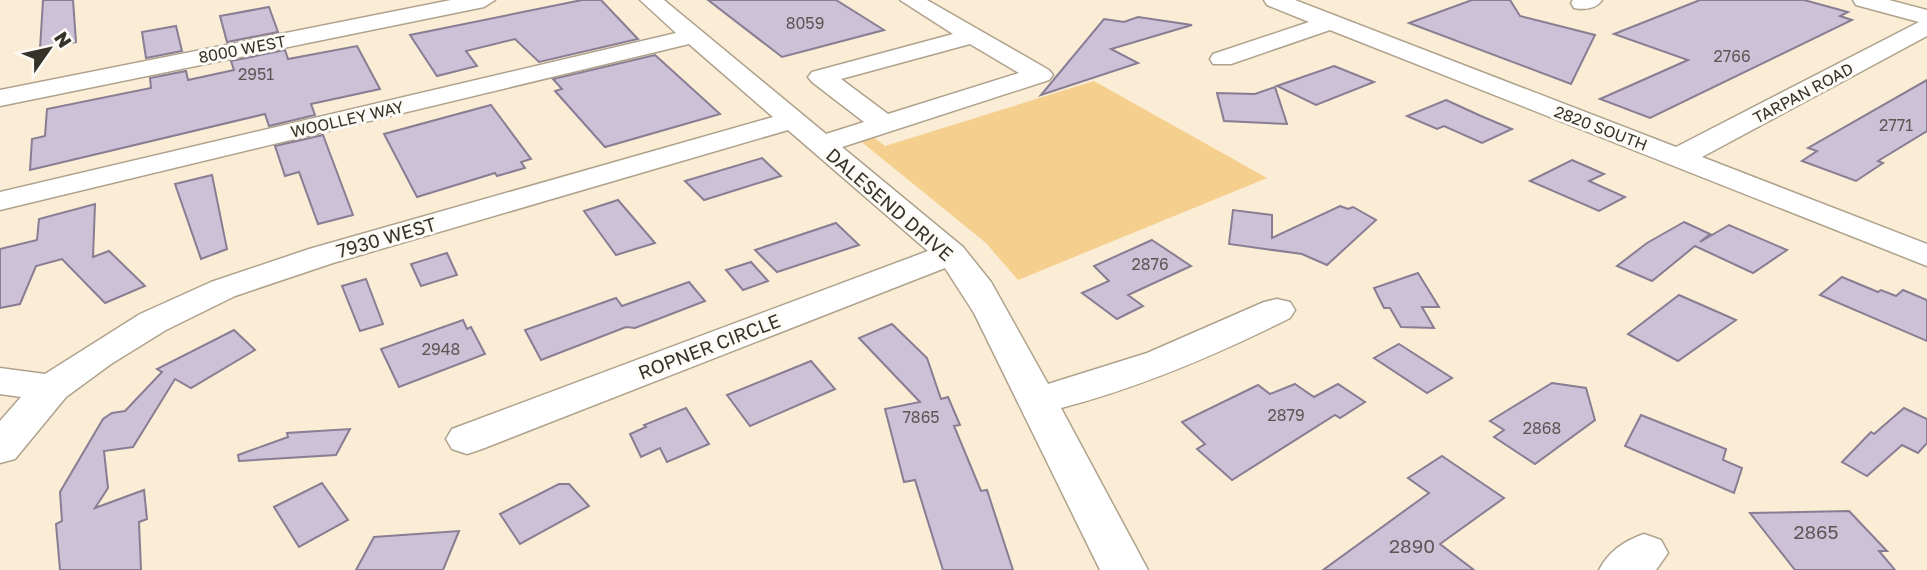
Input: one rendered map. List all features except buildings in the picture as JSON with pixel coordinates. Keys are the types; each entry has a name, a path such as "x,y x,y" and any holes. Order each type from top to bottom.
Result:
{"street":[{"name":"8000 WEST","path":"0,98 484,0"},
{"name":"DALESEND DRIVE","path":"651,0 951,254 974,282 1040,400 1124,570"},
{"path":"822,144 1040,75 911,0"},
{"name":"2820 SOUTH","path":"1275,0 1927,256"},
{"path":"1864,0 1927,17"},
{"path":"1222,59 1331,22"},
{"name":"TARPAN ROAD","path":"1678,158 1927,27"},
{"name":"WOOLLEY WAY","path":"0,201 694,36"},
{"path":"884,124 821,77 972,36"},
{"name":"7930 WEST","path":"0,448 51,388 98,355 153,322 223,289 321,256 792,120"},
{"name":"ROPNER CIRCLE","path":"467,439 951,254"},
{"path":"1040,400 1104,384 1174,360 1277,310"},
{"path":"0,381 51,388"}],"shaded area":[{"path":"1094,81 1267,178 1018,280 986,243 858,139 872,136 885,146"}]}
